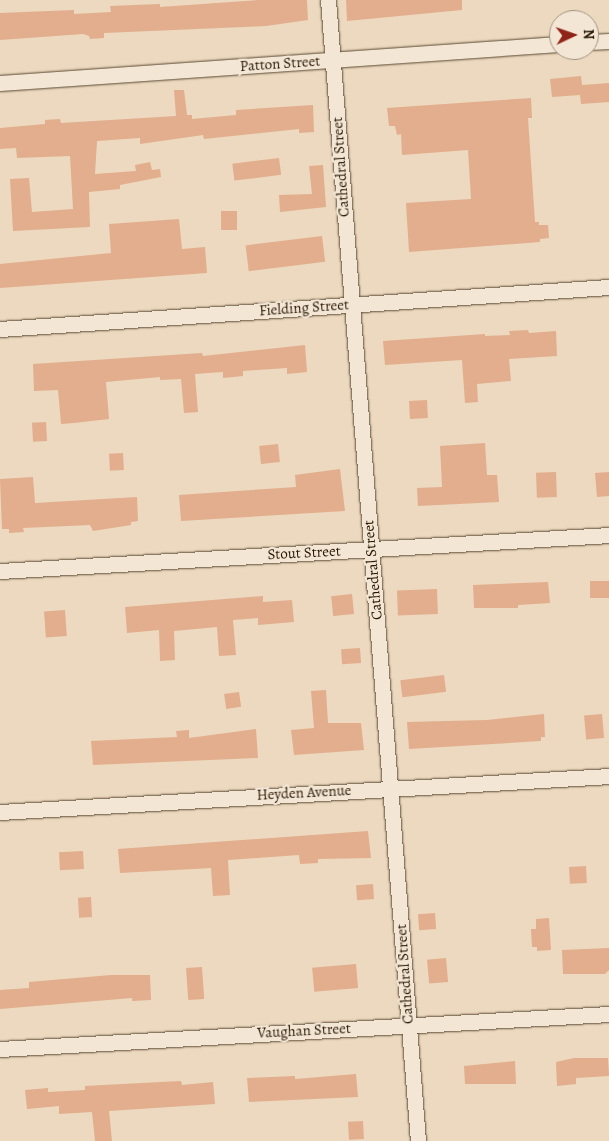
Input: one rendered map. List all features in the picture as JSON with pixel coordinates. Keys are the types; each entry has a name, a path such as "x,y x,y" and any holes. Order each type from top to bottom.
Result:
{"street":[{"name":"Cathedral Street","path":"328,0 418,1141"},
{"name":"Patton Street","path":"0,83 549,45"},
{"name":"Fielding Street","path":"0,329 609,286"},
{"name":"Stout Street","path":"0,571 609,535"},
{"name":"Heyden Avenue","path":"0,812 609,776"},
{"name":"Vaughan Street","path":"0,1049 609,1014"}],"building":[{"path":"258,0 307,0 308,20 266,26 104,33 104,38 90,39 89,36 83,34 0,40 0,13 74,10 74,14 111,12 110,6 160,4 160,7"},
{"path":"346,0 462,0 462,10 347,21"},
{"path":"581,76 582,85 609,83 609,102 581,104 580,95 552,97 550,79"},
{"path":"174,90 184,90 187,115 192,115 192,119 236,115 236,110 313,105 314,132 299,133 299,129 204,139 203,135 140,144 140,138 97,141 95,174 136,171 135,165 150,162 152,170 160,169 161,177 120,185 120,189 89,192 90,227 13,231 10,179 29,178 32,212 73,209 70,156 17,158 16,148 0,149 0,128 45,124 45,120 60,119 61,123 176,116"},
{"path":"531,98 532,118 528,118 535,222 539,222 539,225 548,225 549,238 540,239 540,242 409,252 406,203 471,199 468,150 402,155 401,134 397,135 395,126 389,126 387,108"},
{"path":"279,158 281,175 234,181 232,164"},
{"path":"323,165 326,207 280,212 279,195 312,194 309,166"},
{"path":"221,211 237,211 237,230 221,230"},
{"path":"179,219 182,249 205,247 207,273 0,288 0,264 111,253 109,224"},
{"path":"322,236 325,262 249,271 246,245"},
{"path":"528,330 529,333 556,331 557,356 509,359 511,381 477,384 478,402 465,403 462,360 385,365 383,341 485,334 485,336 510,335 509,331"},
{"path":"305,345 307,372 287,374 287,368 243,371 243,376 223,378 223,372 195,374 198,412 184,413 181,379 160,380 160,377 106,382 109,419 74,423 61,424 58,390 34,391 33,364 202,353 203,356"},
{"path":"427,400 428,418 410,419 409,401"},
{"path":"46,422 47,441 33,442 32,423"},
{"path":"485,443 487,475 497,475 499,502 418,506 417,488 442,487 440,446"},
{"path":"278,444 280,462 261,464 259,446"},
{"path":"123,453 124,470 110,471 109,454"},
{"path":"340,469 345,511 181,521 179,495 296,487 295,475"},
{"path":"556,472 557,497 537,498 536,473"},
{"path":"609,472 609,496 597,497 595,473"},
{"path":"33,477 35,503 137,497 138,521 131,522 131,525 93,531 90,525 23,528 24,532 9,533 9,529 2,529 0,479"},
{"path":"590,581 609,581 609,598 590,598"},
{"path":"548,582 550,603 518,605 518,608 474,608 473,585"},
{"path":"437,589 438,614 398,615 397,590"},
{"path":"352,594 354,614 333,616 331,596"},
{"path":"263,596 263,602 292,600 294,622 258,625 258,618 233,620 236,655 219,656 217,627 174,631 175,660 160,661 159,630 127,633 125,607"},
{"path":"65,610 67,636 46,637 44,611"},
{"path":"360,648 361,663 342,664 341,649"},
{"path":"444,675 446,692 402,697 400,680"},
{"path":"326,690 328,723 361,723 364,750 294,755 291,730 314,728 311,691"},
{"path":"239,692 241,707 226,709 224,694"},
{"path":"544,714 545,737 541,737 541,741 409,749 407,722 487,720"},
{"path":"602,714 604,738 586,739 584,716"},
{"path":"256,729 258,758 93,765 91,741 177,737 176,731 189,730 189,738"},
{"path":"368,831 371,858 318,859 318,863 300,864 299,855 228,860 230,895 213,896 211,868 120,873 118,849"},
{"path":"83,851 84,869 60,870 59,852"},
{"path":"586,866 587,883 570,884 569,867"},
{"path":"373,884 374,899 357,900 356,885"},
{"path":"91,897 92,917 79,918 78,898"},
{"path":"435,913 436,929 419,930 418,914"},
{"path":"549,918 551,950 537,951 537,947 532,947 531,929 536,929 536,919"},
{"path":"609,948 609,970 605,974 563,974 562,950"},
{"path":"446,958 448,982 429,984 427,960"},
{"path":"356,964 358,988 314,992 312,968"},
{"path":"202,967 204,999 188,1000 186,968"},
{"path":"111,975 150,975 151,1000 132,1001 132,998 0,1009 0,990 29,988 29,982"},
{"path":"574,1058 608,1058 609,1076 576,1078 576,1084 557,1086 556,1062"},
{"path":"515,1061 516,1084 465,1084 464,1066"},
{"path":"356,1074 358,1097 249,1102 247,1078 295,1076 295,1079"},
{"path":"181,1081 182,1085 213,1082 215,1104 109,1111 112,1141 95,1141 92,1112 59,1114 59,1106 27,1109 25,1090 48,1088 48,1092 85,1090 85,1086"},
{"path":"363,1121 364,1139 349,1140 348,1122"}]}
